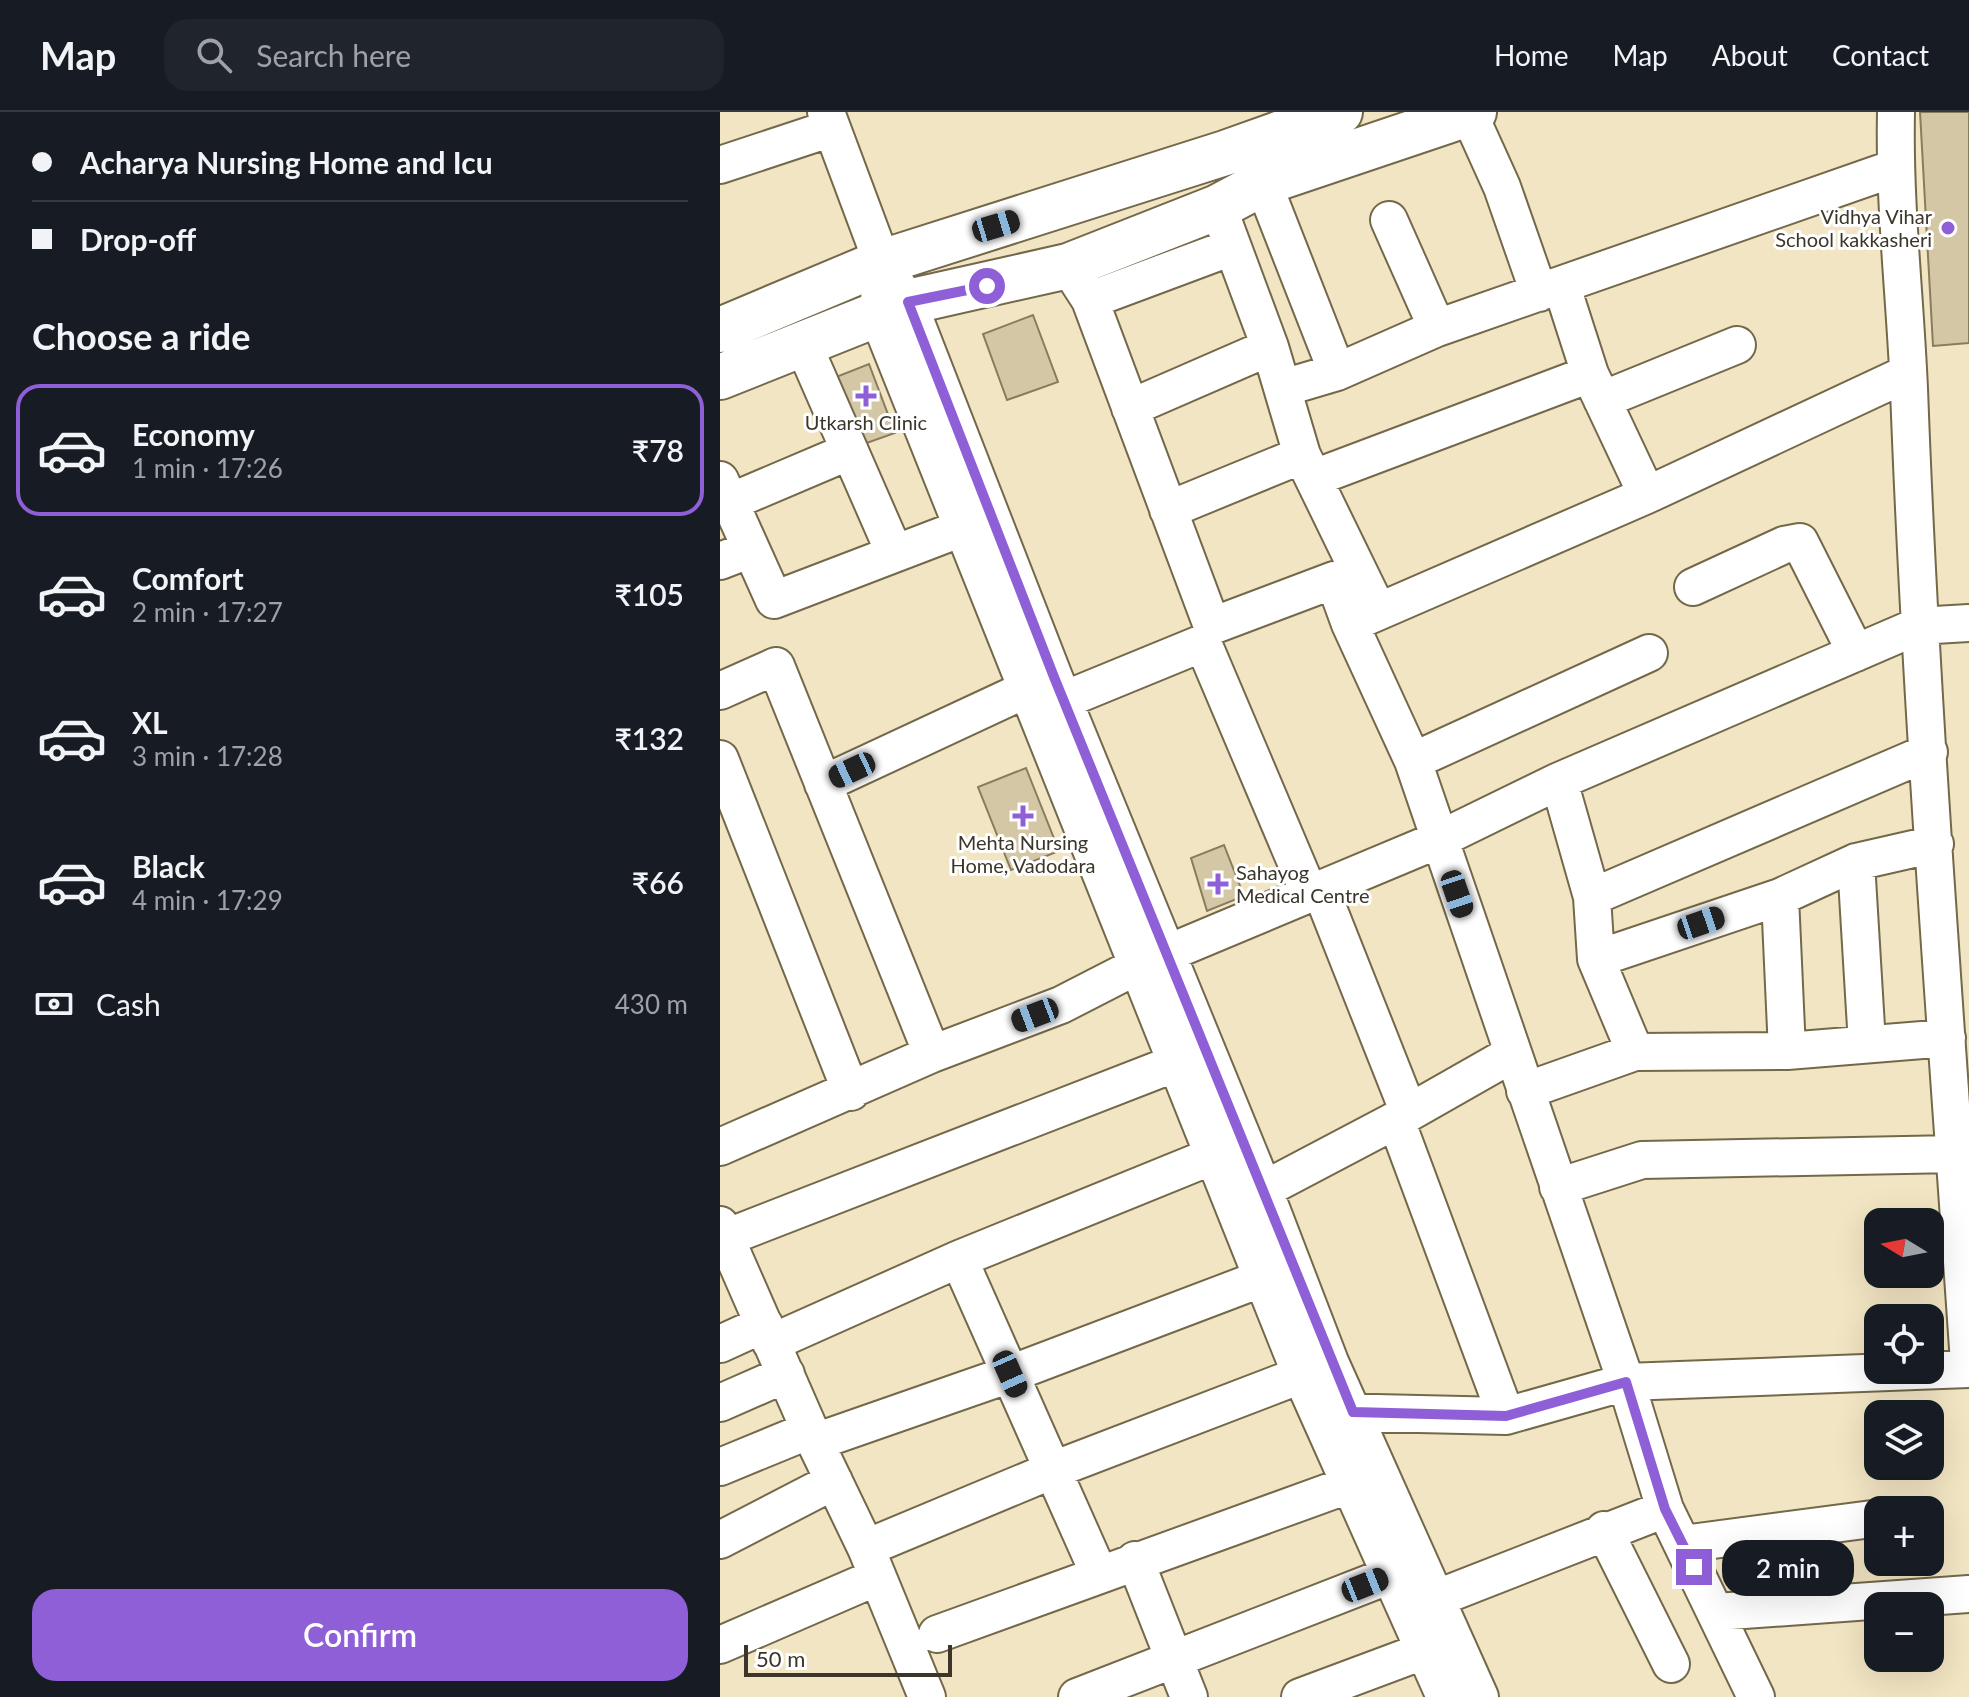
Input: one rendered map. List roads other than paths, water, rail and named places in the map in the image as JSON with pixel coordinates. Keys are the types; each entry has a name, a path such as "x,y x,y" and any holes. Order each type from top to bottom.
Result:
{"main road":[{"path":"720,330 882,262 1225,153 1340,112"},
{"path":"720,377 893,309 1079,283 1225,227 1263,183 1472,113"}],"street":[{"path":"1336,1412 1506,1416 1626,1382 1969,1366 1964,1220 1955,1154 1960,1086 1947,1038 1955,935 1935,844 1918,626 1908,373 1895,168 1896,112"},
{"path":"1472,113 1502,187 1647,495"},
{"path":"720,165 829,120 882,262 893,309 962,528 1042,701 1250,1197 1319,1335 1351,1484 1393,1574 1423,1604 1426,1650 1445,1697"},
{"path":"1283,388 1337,372 1437,328 1895,168"},
{"path":"1263,183 1337,372"},
{"path":"1389,220 1437,328"},
{"path":"1225,227 1364,618 1626,1382 1665,1509 1756,1697"},
{"path":"1079,283 1212,626 1334,580 1364,618"},
{"path":"893,309 1042,701"},
{"path":"803,344 894,552"},
{"path":"1168,510 1308,466 1737,345"},
{"path":"1130,408 1270,347"},
{"path":"1364,618 1647,495 1908,373"},
{"path":"850,451 725,491 736,555 774,600 962,528"},
{"path":"1693,587 1784,545 1800,542 1856,653"},
{"path":"720,1147 932,1054 1061,1005 1152,960 1438,840 1559,781 1918,626 1969,623"},
{"path":"823,784 1203,643 1314,891 1402,1117 1506,1416"},
{"path":"1413,761 1649,653"},
{"path":"720,691 776,666 932,1054"},
{"path":"1592,897 1929,752"},
{"path":"720,759 851,1092"},
{"path":"1559,781 1592,897 1596,959 1635,1052"},
{"path":"1596,959 1780,897 1856,862 1935,844"},
{"path":"1856,862 1867,1044"},
{"path":"1780,897 1787,1051"},
{"path":"1152,960 1176,1063 1215,1155 1250,1197 1263,1278 1301,1375 1336,1412 1423,1604 1480,1697"},
{"path":"1525,1091 1635,1052 1787,1051 1947,1038"},
{"path":"1250,1197 1402,1117 1512,1054"},
{"path":"927,1697 872,1562 812,1436 723,1232 1176,1063"},
{"path":"1558,1187 1642,1160 1955,1154"},
{"path":"720,1403 774,1347 959,1259 1215,1155"},
{"path":"959,1259 1099,1574"},
{"path":"720,1467 1010,1374 1263,1278"},
{"path":"720,1344 774,1347"},
{"path":"720,1645 872,1562 1053,1470 1301,1375"},
{"path":"720,1540 834,1481"},
{"path":"937,1634 1351,1484"},
{"path":"1423,1604 1604,1530 1665,1509"},
{"path":"1683,1544 1864,1520"},
{"path":"1604,1530 1671,1664"},
{"path":"1135,1560 1189,1697"},
{"path":"1077,1697 1393,1574"},
{"path":"1716,1612 1969,1594"},
{"path":"1300,1697 1426,1650"}],"place":[{"name":"Vidhya Vihar School kakkasheri","path":"1948,228"},
{"name":"Utkarsh Clinic","path":"866,396"},
{"name":"Mehta Nursing Home, Vadodara","path":"1023,816"},
{"name":"Sahayog Medical Centre","path":"1218,884"}]}
